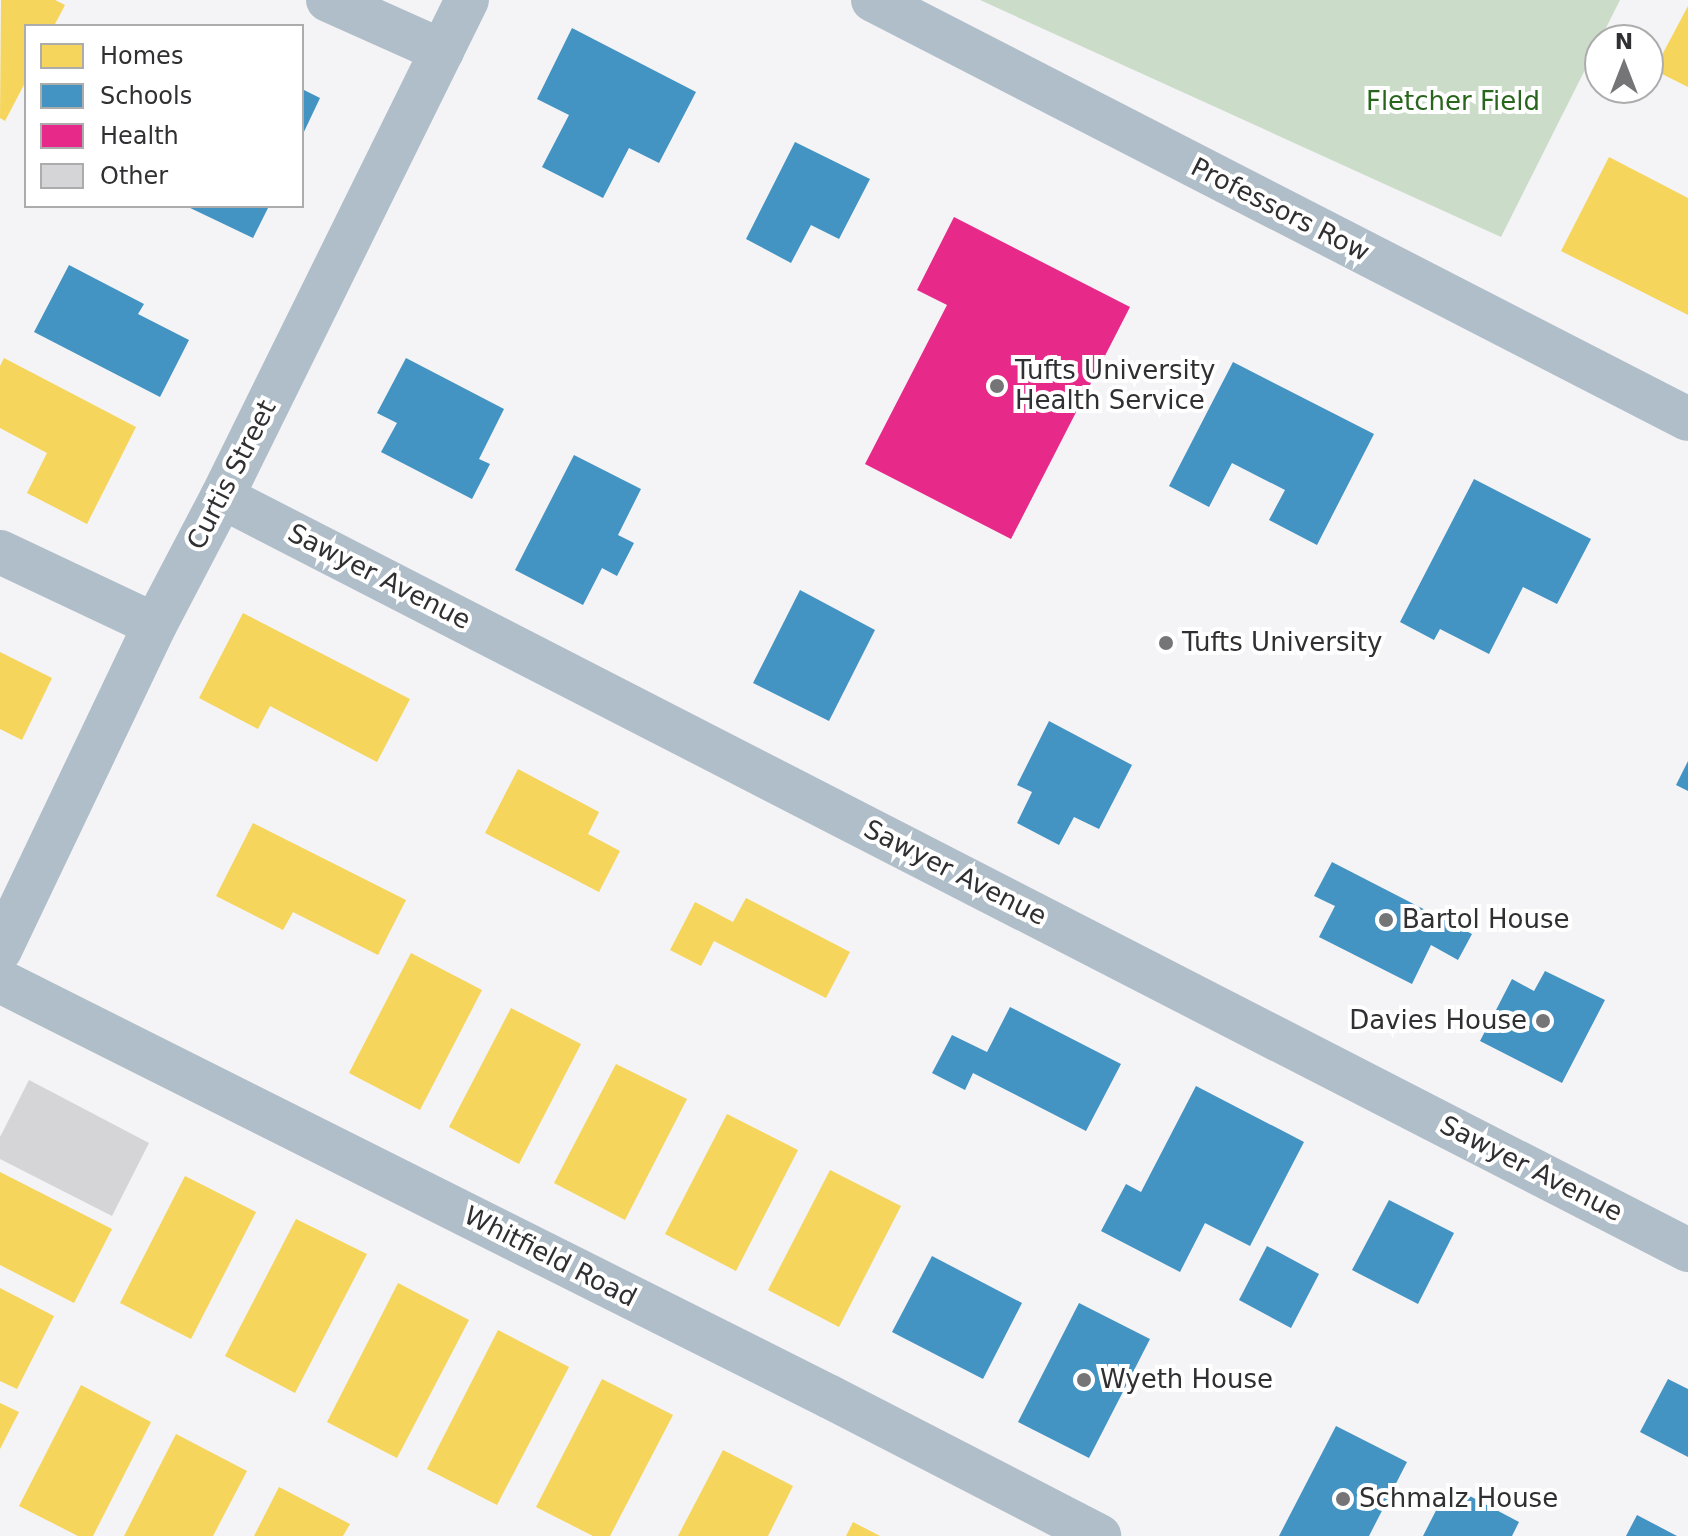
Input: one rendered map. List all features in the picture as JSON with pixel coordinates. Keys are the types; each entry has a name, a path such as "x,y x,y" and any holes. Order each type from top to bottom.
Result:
{"street":[{"path":"328,0 442,51"},
{"name":"Curtis Street","path":"0,950 155,625 222,497 467,0"},
{"name":"Professors Row","path":"873,0 1688,419"},
{"name":"Sawyer Avenue","path":"222,497 1688,1250"},
{"path":"0,552 155,625"},
{"name":"Whitfield Road","path":"0,981 830,1397 1099,1536"}],"green space":[{"name":"Fletcher Field","path":"980,0 1620,0 1608,24 1584,24 1584,72 1501,237"}],"building: Homes":[{"path":"1,0 55,0 65,5 55,24 24,24 24,85 5,121 0,118"},
{"path":"1688,6 1688,87 1664,75 1664,51"},
{"path":"1609,157 1688,198 1688,315 1561,251"},
{"path":"4,358 136,427 87,524 27,493 47,453 0,428 0,366"},
{"path":"243,613 410,699 377,762 270,706 258,729 199,698"},
{"path":"0,652 52,678 22,740 0,729"},
{"path":"518,769 599,812 588,834 620,851 599,892 485,833"},
{"path":"253,823 406,900 378,955 293,912 283,930 216,896"},
{"path":"746,898 850,952 826,998 714,941 701,966 670,950 695,902 733,922"},
{"path":"411,953 482,990 420,1110 349,1073"},
{"path":"511,1008 581,1044 519,1164 449,1127"},
{"path":"616,1064 687,1099 625,1220 554,1183"},
{"path":"727,1114 798,1150 736,1271 665,1234"},
{"path":"830,1170 901,1206 839,1327 768,1290"},
{"path":"0,1172 112,1229 74,1303 0,1265"},
{"path":"185,1176 256,1212 191,1339 120,1303"},
{"path":"296,1219 367,1254 295,1393 225,1356"},
{"path":"398,1283 469,1320 397,1458 327,1422"},
{"path":"0,1288 54,1316 17,1389 0,1381"},
{"path":"498,1330 569,1367 497,1505 427,1469"},
{"path":"602,1379 673,1415 610,1536 593,1536 536,1507"},
{"path":"81,1385 151,1422 93,1536 78,1536 19,1506"},
{"path":"0,1403 19,1412 0,1449"},
{"path":"176,1434 247,1471 213,1536 124,1536"},
{"path":"723,1450 793,1486 768,1536 678,1536"},
{"path":"279,1487 350,1524 343,1536 254,1536"},
{"path":"853,1522 880,1536 846,1536"}],"building: Schools":[{"path":"572,28 696,92 659,163 629,148 603,198 542,167 569,115 537,99"},
{"path":"304,90 320,98 304,132"},
{"path":"795,142 870,179 839,239 811,225 791,263 746,239"},
{"path":"190,208 268,208 253,238"},
{"path":"69,265 144,304 138,314 189,340 160,397 34,332"},
{"path":"406,358 504,409 479,459 490,464 472,499 381,452 397,423 377,413"},
{"path":"1233,362 1374,434 1317,545 1269,520 1285,490 1232,463 1209,507 1169,486"},
{"path":"574,455 641,489 618,535 634,543 617,576 602,568 583,605 515,570"},
{"path":"1474,479 1591,539 1557,604 1523,587 1489,654 1440,629 1434,640 1400,622"},
{"path":"800,590 875,630 829,721 753,683"},
{"path":"1049,721 1132,765 1099,829 1074,817 1059,845 1017,823 1032,792 1017,785"},
{"path":"1688,761 1688,791 1676,785"},
{"name":"Bartol House","path":"1332,862 1472,934 1458,960 1431,945 1412,984 1319,937 1335,906 1314,896"},
{"name":"Davies House","path":"1545,971 1605,1000 1562,1083 1480,1041 1512,979 1534,991"},
{"path":"1010,1007 1121,1064 1086,1131 973,1073 965,1090 932,1073 952,1035 987,1052"},
{"path":"1196,1086 1304,1142 1250,1246 1205,1223 1180,1272 1101,1231 1126,1184 1141,1192"},
{"path":"1389,1200 1454,1233 1418,1304 1352,1270"},
{"path":"1267,1246 1319,1274 1291,1328 1239,1300"},
{"path":"932,1256 1022,1303 983,1379 892,1332"},
{"name":"Wyeth House","path":"1079,1303 1150,1339 1089,1458 1018,1422"},
{"path":"1668,1379 1688,1389 1688,1457 1640,1432"},
{"name":"Schmalz House","path":"1336,1426 1407,1462 1369,1536 1279,1536"},
{"path":"1449,1485 1519,1522 1512,1536 1423,1536"},
{"path":"1637,1515 1677,1536 1626,1536"}],"building: Health":[{"name":"Tufts University Health Service","path":"954,217 1130,307 1011,539 865,464 947,305 917,290"}],"building: Other":[{"path":"29,1080 149,1143 112,1216 0,1159 0,1137"}],"place":[{"name":"Tufts University Health Service","path":"997,386"},
{"name":"Tufts University","path":"1166,643"},
{"name":"Bartol House","path":"1386,920"},
{"name":"Davies House","path":"1543,1021"},
{"name":"Wyeth House","path":"1084,1380"},
{"name":"Schmalz House","path":"1343,1499"}]}
